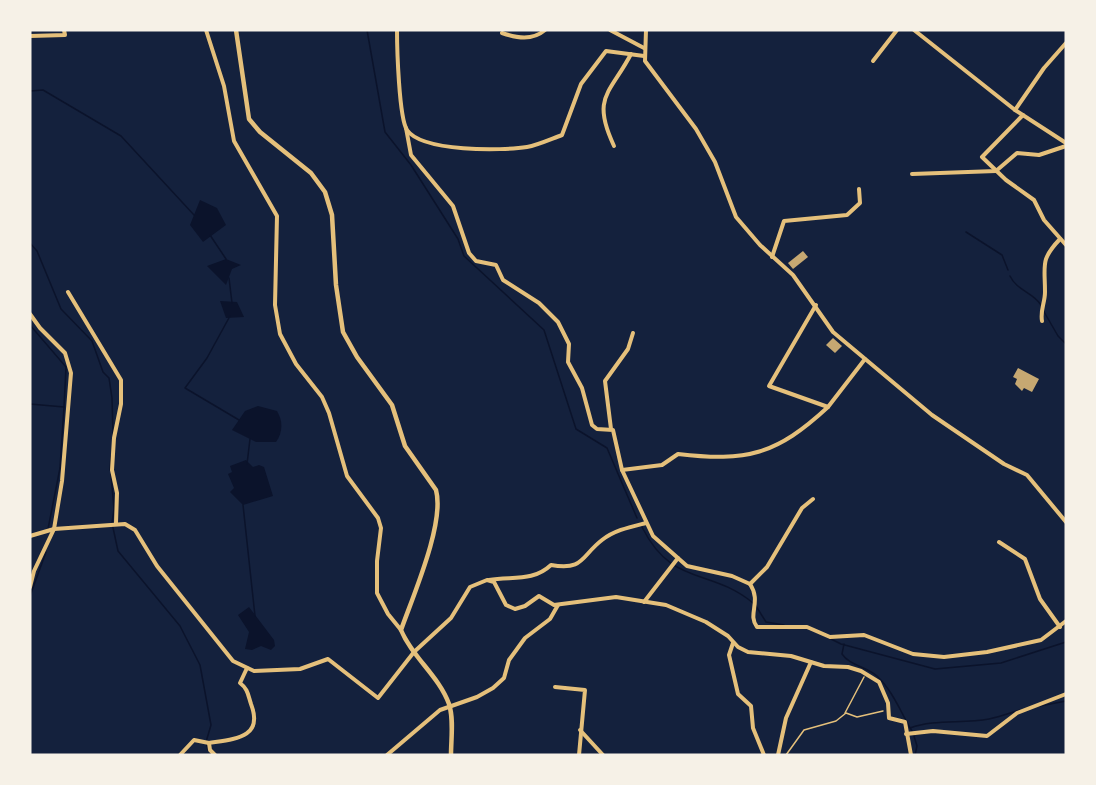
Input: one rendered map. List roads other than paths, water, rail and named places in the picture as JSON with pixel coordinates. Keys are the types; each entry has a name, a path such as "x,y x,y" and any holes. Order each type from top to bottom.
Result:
{"street":[{"path":"30,36 65,35 64,30"},
{"path":"206,30 224,86 234,141 277,216 275,305 280,334 296,364 322,397 329,413 347,476 378,518 381,528 377,561 377,593 388,614 402,630 414,652 439,684 450,705 451,755"},
{"path":"236,30 249,119 260,132 311,173 325,192 332,214 336,285 343,332 357,357 392,405 403,443 436,489 438,496 421,580 402,630"},
{"path":"397,30 400,94 411,155 453,206 468,253 476,261 496,265 503,280 539,303 558,322 569,344 568,362 582,388 592,425 597,429 611,429"},
{"path":"502,33 520,39 540,34 545,30"},
{"path":"610,30 644,48"},
{"path":"646,30 645,56 660,84 689,119 716,162 736,217 772,257 794,275 833,332 932,416 1004,464 1027,475 1066,522"},
{"path":"873,61 897,30"},
{"path":"914,30 1015,110 1066,144"},
{"path":"1015,110 1020,100 1066,43"},
{"path":"1061,49 1066,53"},
{"path":"406,128 409,133 429,142 458,148 528,147 562,135 581,84 606,51 645,56"},
{"path":"614,146 604,119 605,94 631,54"},
{"path":"1023,115 982,157 996,171 1034,200 1044,220 1066,245"},
{"path":"912,174 996,171 1017,153 1039,155 1066,144"},
{"path":"772,257 784,221 847,215 860,202 859,189"},
{"path":"1042,321 1041,312 1045,293 1042,271 1047,253 1060,239"},
{"path":"68,292 121,380 121,404 114,438 112,470 117,493 114,523"},
{"path":"816,306 769,386 828,407"},
{"path":"30,314 40,328 65,353 71,373 62,481 52,530 34,571 30,587"},
{"path":"633,333 628,349 604,381 611,429 622,470 653,536 687,566 732,576 751,585 757,600 753,616 757,627 783,629 807,627 830,638 864,635 913,654 945,657 987,652 1041,640 1066,621"},
{"path":"622,470 662,465 678,454 724,459 748,455 782,443 805,428 828,407 866,359"},
{"path":"751,585 767,567 802,508 813,499"},
{"path":"30,536 52,530 122,522 135,530 157,566 233,661 254,671 300,669 328,659 378,699 414,652 451,618 470,587 488,580 507,577 526,578 541,574 551,565 567,568 585,561 600,541 618,530 646,523"},
{"path":"999,542 1025,559 1040,598 1060,627"},
{"path":"644,602 678,558"},
{"path":"488,580 494,582 506,605 512,608 525,606 538,596 548,604 558,605 616,597 666,605 690,613 720,631 748,652 790,656 824,666 848,667 866,674 879,682 886,697 889,718 905,722 911,755"},
{"path":"387,755 450,705 477,697 504,678 510,660 525,638 550,619 558,605"},
{"path":"733,642 729,655 738,694 751,706 753,728 764,755"},
{"path":"778,755 786,718 810,662"},
{"path":"180,755 194,740 216,742 243,735 253,729 254,710 248,690 240,683 247,668"},
{"path":"555,687 585,690 579,755"},
{"path":"906,734 933,731 987,736 1017,713 1066,694"},
{"path":"580,729 603,755"},
{"path":"210,743 210,750 216,755"}],"water":[{"path":"200,200 217,208 226,225 203,242 190,225"},
{"path":"226,259 241,265 232,269 226,285 207,266"},
{"path":"220,301 237,302 244,317 226,318"},
{"path":"258,406 277,411 279,415 281,430 276,442 256,442 232,430 245,411"},
{"path":"246,460 253,467 259,465 264,467 273,496 243,505 230,492 234,488 228,474 232,472 230,466"},
{"path":"249,607 274,640 275,646 271,650 261,646 252,650 245,649 249,632 238,615"}],"waterway":[{"path":"367,30 385,132 411,165 458,239 464,256 544,330 576,429 607,448 637,518"},
{"path":"30,91 43,90 121,136 194,215"},
{"path":"966,232 1002,255 1008,270"},
{"path":"210,235 226,259"},
{"path":"30,243 37,251 61,309 92,341 103,372 109,378 113,434"},
{"path":"1010,276 1041,305"},
{"path":"229,278 232,303"},
{"path":"1043,310 1058,336 1066,344"},
{"path":"230,316 207,358 185,388 239,420"},
{"path":"30,325 66,367 64,407 30,404"},
{"path":"48,529 60,468 64,407"},
{"path":"247,464 250,439"},
{"path":"110,470 111,456"},
{"path":"111,474 114,509 112,523 118,551 180,626 200,665 211,725 206,742 208,750"},
{"path":"243,505 255,616"},
{"path":"642,527 654,546 666,559 679,568 721,584 753,603"},
{"path":"30,596 46,552"},
{"path":"756,606 766,622 784,625"},
{"path":"829,638 841,644 935,669 1001,663 1066,642"},
{"path":"844,644 842,654 845,658 873,673 883,682 912,731"},
{"path":"1040,706 1066,701"},
{"path":"910,728 919,725 989,719 1020,710"},
{"path":"914,736 917,746 915,755"}]}
